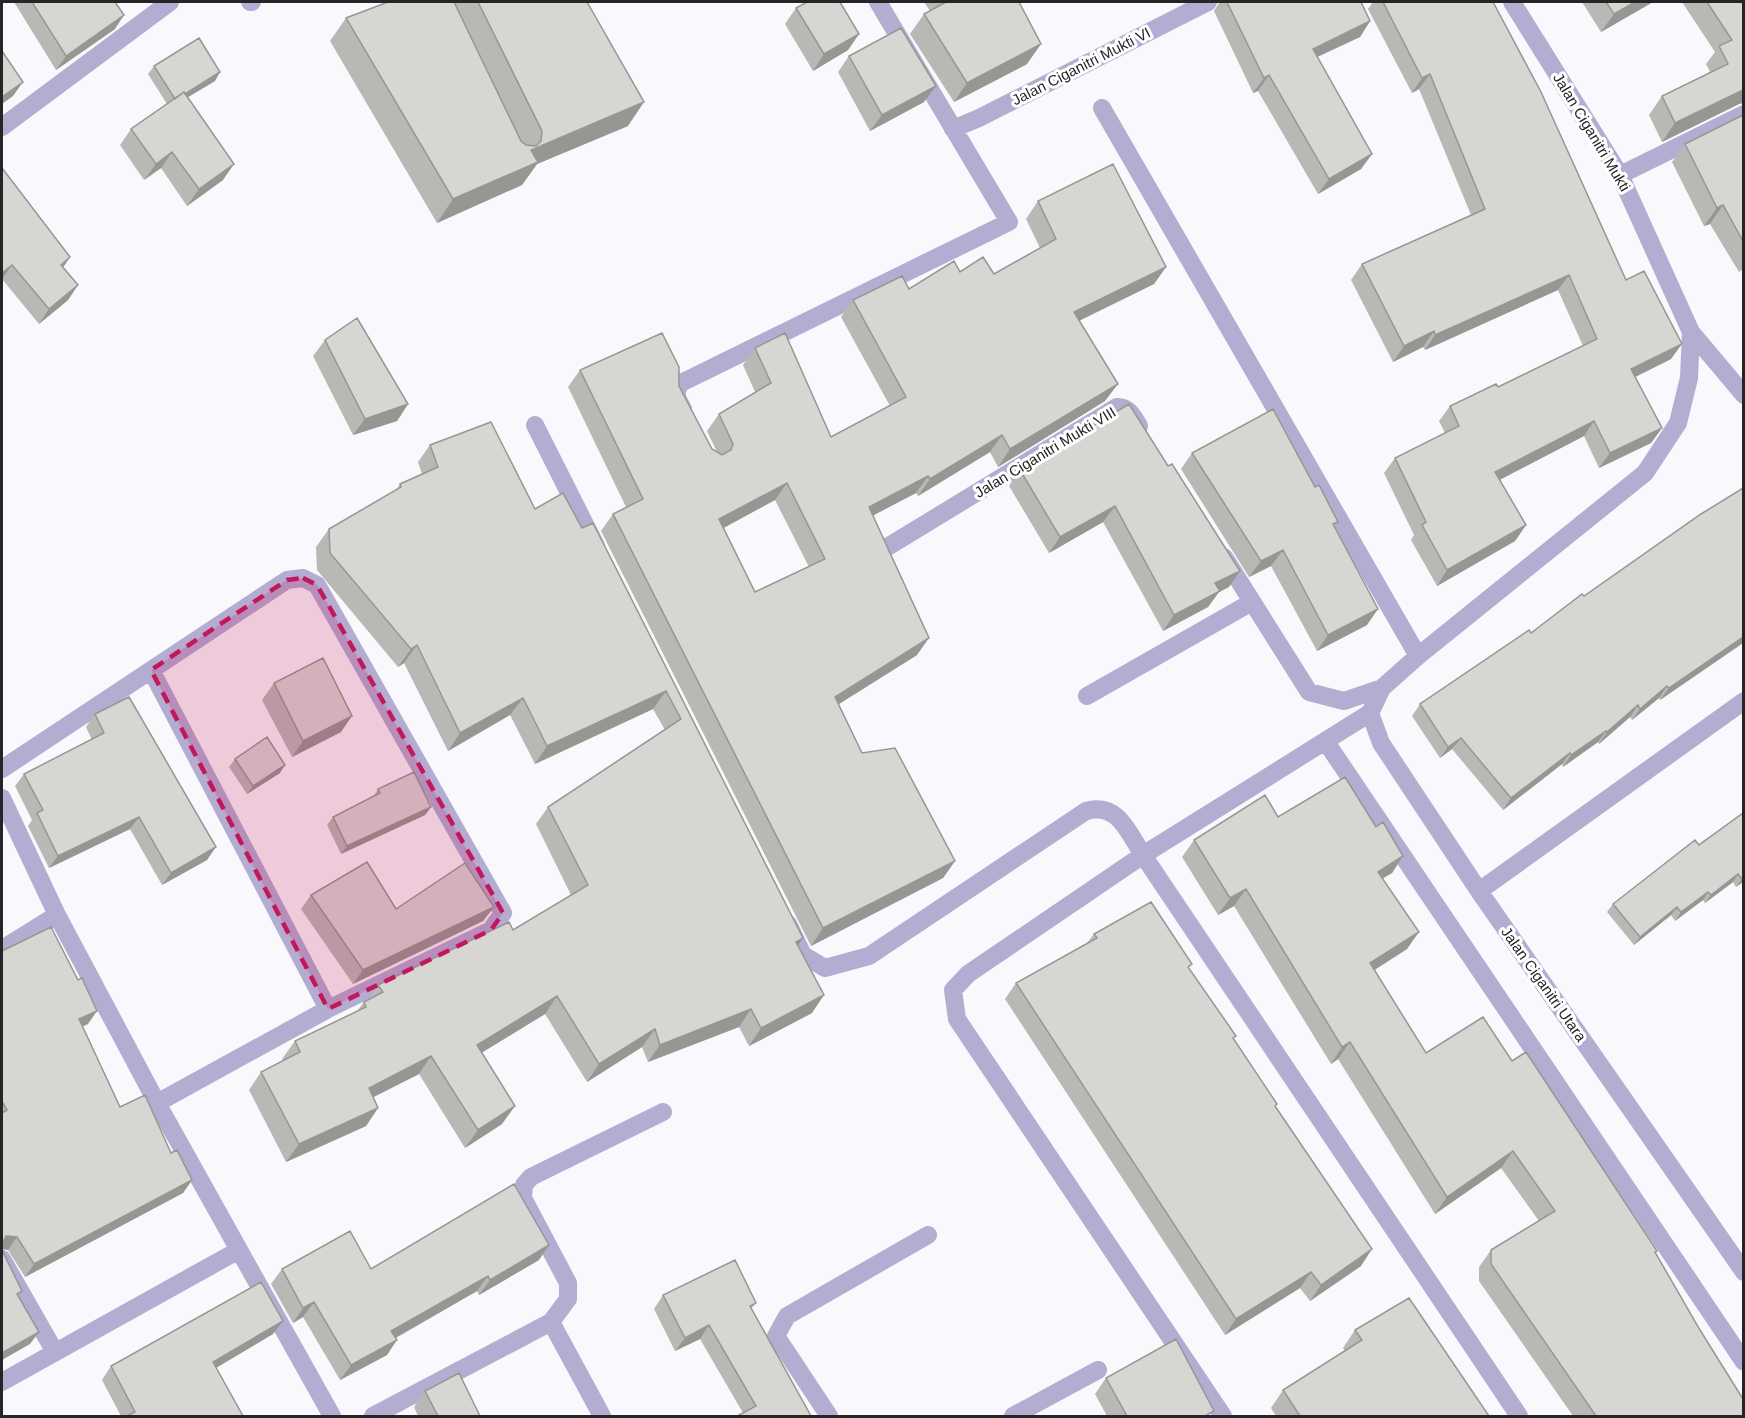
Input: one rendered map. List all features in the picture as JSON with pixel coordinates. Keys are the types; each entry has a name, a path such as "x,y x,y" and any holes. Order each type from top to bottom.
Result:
{"street":[{"path":"2,127 170,2"},
{"path":"694,429 677,398 677,388 683,382 1009,222 878,2"},
{"name":"Jalan Ciganitri Mukti VI","path":"953,129 1208,2"},
{"name":"Jalan Ciganitri Mukti","path":"1512,2 1620,175 1691,333"},
{"path":"1102,108 1418,656"},
{"path":"1620,175 1743,114"},
{"path":"1223,1416 957,1019 953,990 968,974 1143,855 1370,713 1382,688 1418,656 1645,473 1678,423 1689,378 1691,333"},
{"path":"1691,333 1743,395"},
{"name":"Jalan Ciganitri Mukti VIII","path":"889,546 1117,407 1124,407 1131,412 1150,442"},
{"path":"535,425 605,563"},
{"path":"1214,542 1309,692 1344,701 1382,688"},
{"path":"2,769 287,580 303,578 317,585 503,913 491,930 328,1009 157,1103"},
{"path":"1087,696 1252,602"},
{"path":"151,670 328,1009"},
{"path":"1479,891 1743,701"},
{"name":"Jalan Ciganitri Utara","path":"1370,713 1381,743 1479,891 1743,1272"},
{"path":"1326,742 1743,1362"},
{"path":"2,798 57,915 157,1103 332,1416"},
{"path":"778,903 803,955 825,968 869,956 1086,811 1099,807 1114,813 1519,1416"},
{"path":"2,949 57,915"},
{"path":"373,1416 551,1322 568,1299 568,1283 523,1198 524,1185 531,1177 663,1112"},
{"path":"829,1416 776,1336 787,1316 928,1235"},
{"path":"2,1382 239,1250"},
{"path":"2,1259 55,1352"},
{"path":"551,1322 602,1416"},
{"path":"1013,1416 1039,1410 1098,1370"}],"highlighted area":[{"path":"303,578 317,585 503,913 491,930 328,1009 151,670 287,580"}],"building":[{"path":"32,2 115,2 124,15 66,56"},
{"path":"388,2 454,2 521,141 526,145 536,146 541,141 542,131 478,2 587,2 644,102 531,150 538,162 453,199 346,18"},
{"path":"807,2 840,2 859,34 824,54 796,8"},
{"path":"946,2 1019,2 1041,44 967,83 924,14"},
{"path":"1227,2 1361,2 1370,21 1313,49 1372,154 1329,179 1269,75 1264,78"},
{"path":"1383,2 1493,2 1541,92 1626,280 1644,271 1682,344 1631,369 1662,428 1610,453 1594,421 1495,472 1526,525 1447,570 1422,525 1426,522 1395,458 1459,426 1450,406 1496,384 1498,387 1597,339 1569,275 1435,335 1434,331 1404,346 1362,264 1485,209 1430,74 1422,78"},
{"path":"1606,2 1635,2 1614,14"},
{"path":"1707,2 1743,2 1743,90 1675,123 1662,96 1728,64 1719,46 1732,40"},
{"path":"901,28 936,86 882,115 849,56"},
{"path":"199,38 220,72 175,99 154,66"},
{"path":"2,51 23,82 2,97"},
{"path":"184,92 234,164 199,189 172,152 156,164 131,129"},
{"path":"1743,115 1743,241 1723,205 1717,208 1685,144"},
{"path":"1113,164 1166,267 1074,312 1118,384 1010,449 1002,435 930,479 928,476 869,507 929,638 835,697 862,753 895,748 955,861 823,928 613,514 643,499 580,370 662,333 679,367 679,386 712,449 722,455 731,450 733,444 719,414 771,383 755,348 785,333 831,437 906,397 853,300 902,276 909,289 954,261 960,272 983,257 994,274 1056,239 1038,201","holes":["787,483 825,559 755,592 719,519"]},
{"path":"2,168 70,257 61,265 78,285 49,309 12,265 2,273"},
{"path":"357,318 408,404 365,419 325,340"},
{"path":"1129,404 1168,466 1172,464 1240,571 1215,583 1220,591 1174,615 1115,506 1060,537 1020,470"},
{"path":"1273,409 1315,487 1319,485 1338,522 1333,524 1378,609 1328,635 1283,550 1261,561 1192,453"},
{"path":"491,422 535,509 563,493 582,528 593,523 803,938 796,942 824,995 761,1028 751,1009 660,1045 655,1029 599,1064 557,996 477,1045 515,1106 478,1130 431,1056 369,1088 378,1108 299,1144 261,1072 300,1052 295,1041 366,1007 364,1002 383,992 378,985 509,922 513,930 588,885 548,807 681,719 666,691 547,746 523,698 460,733 417,645 411,649 330,553 329,529 401,487 400,484 438,467 430,445"},
{"path":"1743,488 1743,637 1669,688 1667,686 1640,709 1638,705 1607,732 1571,755 1570,753 1511,798 1461,738 1448,747 1420,704 1529,630 1531,633 1582,594 1584,596 1701,514"},
{"path":"323,658 352,716 303,741 274,683"},
{"path":"129,697 216,847 171,873 139,817 58,856 37,813 43,810 24,774 104,733 95,714"},
{"path":"267,737 285,765 253,786 235,759"},
{"path":"414,772 431,807 347,846 333,817 380,793 378,789"},
{"path":"1345,777 1376,827 1383,822 1403,856 1378,872 1419,932 1370,963 1426,1053 1483,1017 1512,1061 1526,1052 1657,1251 1655,1252 1700,1330 1743,1399 1743,1416 1596,1416 1491,1264 1491,1250 1555,1211 1513,1151 1447,1197 1350,1042 1342,1047 1246,889 1230,898 1194,840 1265,795 1278,817"},
{"path":"1743,813 1742,879 1738,874 1711,895 1708,892 1681,912 1677,907 1640,937 1613,904 1695,840 1699,845"},
{"path":"367,862 396,909 465,863 494,907 363,970 311,895"},
{"path":"1151,902 1192,964 1188,967 1236,1036 1233,1038 1277,1104 1275,1106 1372,1249 1321,1285 1311,1272 1236,1319 1016,983 1097,938 1094,934"},
{"path":"51,927 78,980 82,978 97,1011 79,1019 120,1107 145,1095 171,1153 177,1150 192,1180 34,1264 17,1237 6,1236 2,1244 2,1113 7,1110 2,1101 2,951"},
{"path":"514,1184 549,1245 490,1280 488,1276 391,1331 397,1340 351,1365 314,1302 303,1308 282,1269 350,1231 371,1269"},
{"path":"2,1250 22,1291 17,1294 39,1332 2,1353"},
{"path":"735,1260 756,1303 750,1306 811,1416 740,1416 756,1406 709,1325 685,1338 663,1295"},
{"path":"261,1282 283,1321 213,1362 243,1416 127,1416 135,1412 111,1366"},
{"path":"1409,1298 1489,1416 1300,1416 1283,1390 1362,1340 1355,1330"},
{"path":"1176,1339 1214,1411 1205,1416 1127,1416 1106,1378"},
{"path":"459,1373 480,1416 438,1416 425,1391"}]}
